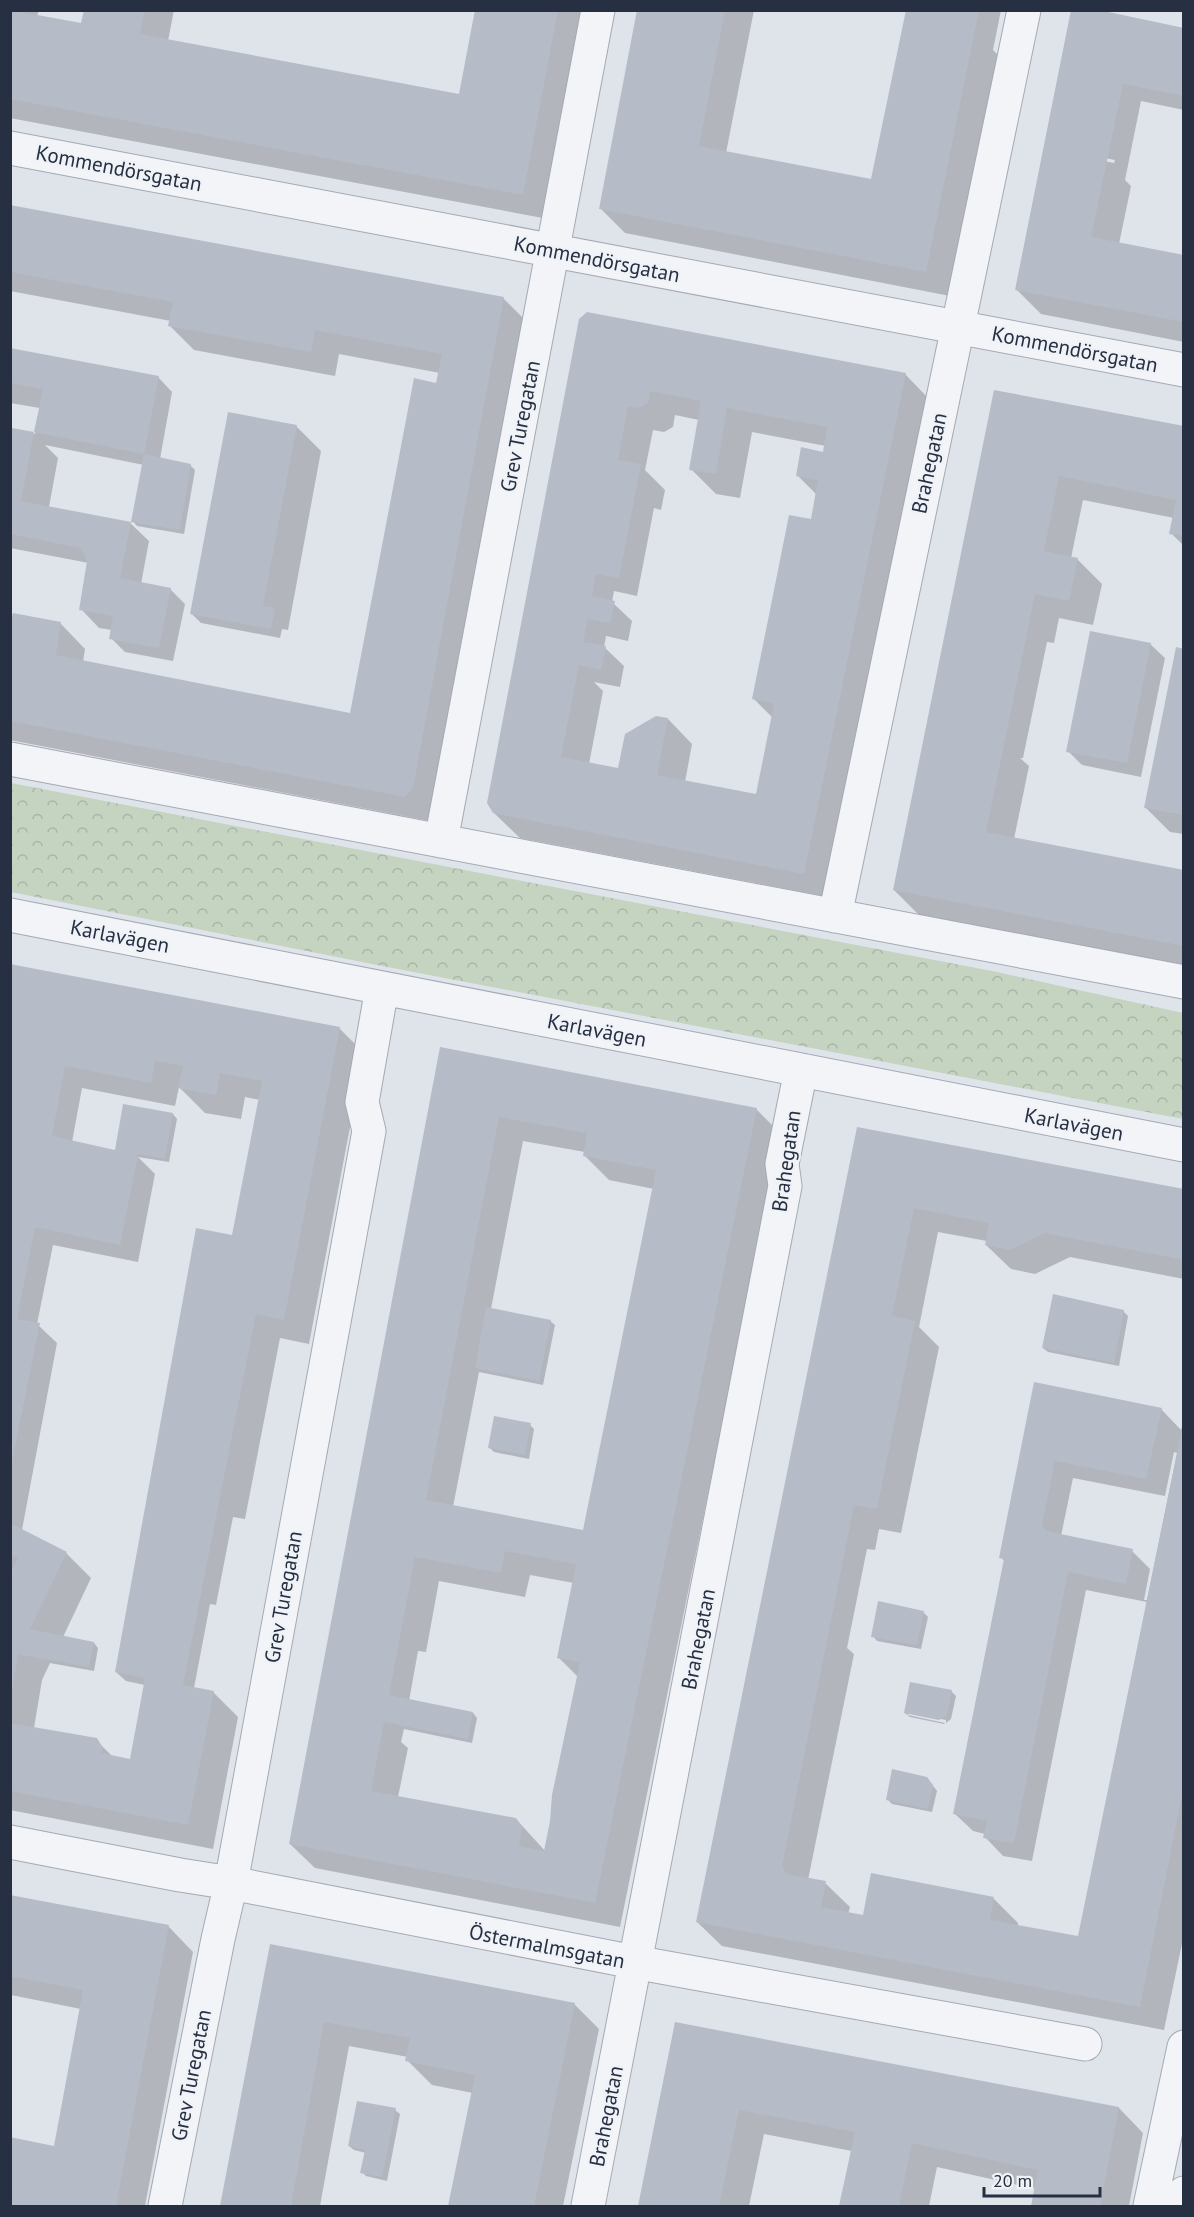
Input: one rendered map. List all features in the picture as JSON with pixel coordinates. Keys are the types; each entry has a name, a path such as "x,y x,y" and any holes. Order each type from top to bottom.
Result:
{"street":[{"name":"Grev Turegatan","path":"441,841 597,10"},
{"name":"Brahegatan","path":"835,916 1024,10"},
{"name":"Kommendörsgatan","path":"10,148 1184,370"},
{"path":"10,759 1184,982"},
{"name":"Karlavägen","path":"10,915 1184,1145"},
{"name":"Grev Turegatan","path":"165,2206 231,1883 369,1131 362,1102 382,988"},
{"name":"Brahegatan","path":"588,2206 784,1186 782,1164 801,1070"},
{"name":"Östermalmsgatan","path":"10,1842 634,1962 1085,2044"},
{"path":"1150,2206 1184,2047"},
{"path":"1181,2206 1184,2193"}],"green space":[{"path":"11,783 997,972 1183,1013 1183,1119 382,966 11,892"}],"building":[{"path":"10,10 81,23 84,10 145,10 140,34 459,94 475,10 558,10 523,195 10,99"},
{"path":"637,10 725,10 699,146 871,179 906,10 979,10 926,272 599,209"},
{"path":"1071,10 1099,10 1184,28 1184,96 1123,84 1091,237 1184,255 1184,322 1015,290"},
{"path":"10,205 504,297 413,788 405,797 10,721 10,623 13,613 61,622 56,655 350,713 414,378 436,383 442,354 315,330 311,352 168,326 173,302 10,272"},
{"path":"587,312 906,373 804,874 493,813 487,803 579,319","holes":["650,391 701,401 689,470 716,474 727,408 827,427 823,452 801,447 796,476 818,480 811,519 789,515 752,699 774,704 756,794 657,775 668,718 656,716 625,734 618,768 561,757 579,665 601,670 606,646 583,642 588,619 610,623 615,601 592,596 596,574 619,578 641,464 618,460 628,406 639,408 649,402"]},
{"path":"10,348 159,376 144,454 34,432 43,389 10,383"},
{"path":"994,390 1184,426 1184,536 1169,534 1176,500 1059,476 1044,551 1078,558 1069,601 1035,594 986,832 1184,870 1184,946 893,890"},
{"path":"228,412 297,425 263,606 275,608 271,629 190,614"},
{"path":"12,428 34,432 21,501 131,522 120,578 171,588 159,648 109,639 113,616 79,610 87,561 81,548 10,534 10,433"},
{"path":"144,454 191,464 180,530 131,522"},
{"path":"1090,631 1151,643 1127,763 1066,752"},
{"path":"1176,647 1184,649 1184,815 1144,808"},
{"path":"10,964 340,1027 284,1320 256,1314 183,1685 214,1691 188,1825 10,1791 10,1723 97,1738 103,1748 101,1753 130,1759 145,1678 115,1672 196,1228 232,1235 262,1081 220,1073 216,1095 178,1088 183,1066 155,1061 151,1083 65,1066 52,1136 115,1150 123,1104 173,1113 165,1159 138,1154 120,1245 35,1227 17,1319 40,1323 10,1471"},
{"path":"440,1047 757,1108 595,1903 289,1844","holes":["499,1117 587,1133 583,1156 656,1170 583,1530 426,1500","505,1551 576,1564 557,1658 580,1662 552,1795 544,1851 519,1846 522,1827 516,1818 371,1791 384,1722 468,1739 473,1712 389,1695 415,1557 501,1573"]},
{"path":"857,1127 1184,1189 1184,1260 1045,1233 1010,1250 985,1245 989,1223 914,1208 892,1316 915,1321 877,1509 854,1505 782,1866 787,1874 826,1881 821,1907 863,1915 871,1873 994,1897 990,1920 1078,1936 1184,1419 1184,1785 1140,2007 696,1922"},
{"path":"1053,1294 1124,1310 1114,1363 1042,1348"},
{"path":"486,1307 551,1320 539,1381 475,1368"},
{"path":"1034,1382 1162,1408 1146,1479 1055,1461 1042,1524 1046,1531 1133,1549 1126,1584 1068,1572 1014,1843 983,1838 987,1821 953,1814 1004,1559 999,1558"},
{"path":"494,1416 531,1423 525,1455 488,1448"},
{"path":"10,1523 67,1552 30,1629 94,1642 89,1667 18,1654 12,1691 10,1575 18,1558 10,1555"},
{"path":"878,1601 924,1611 917,1645 871,1637"},
{"path":"910,1682 952,1690 947,1715 939,1720 904,1713"},
{"path":"892,1769 927,1777 933,1785 928,1809 886,1800"},
{"path":"10,1895 169,1925 116,2206 10,2206 10,2137 54,2146 83,1990 10,1976"},
{"path":"270,1944 575,2003 534,2206 448,2206 475,2075 405,2061 410,2038 324,2022 291,2206 220,2206"},
{"path":"675,2022 1119,2107 1100,2206 1031,2206 1038,2170 912,2143 899,2206 839,2206 855,2132 739,2110 719,2206 638,2206"},
{"path":"357,2101 396,2108 382,2177 360,2173 365,2150 348,2146"}]}
